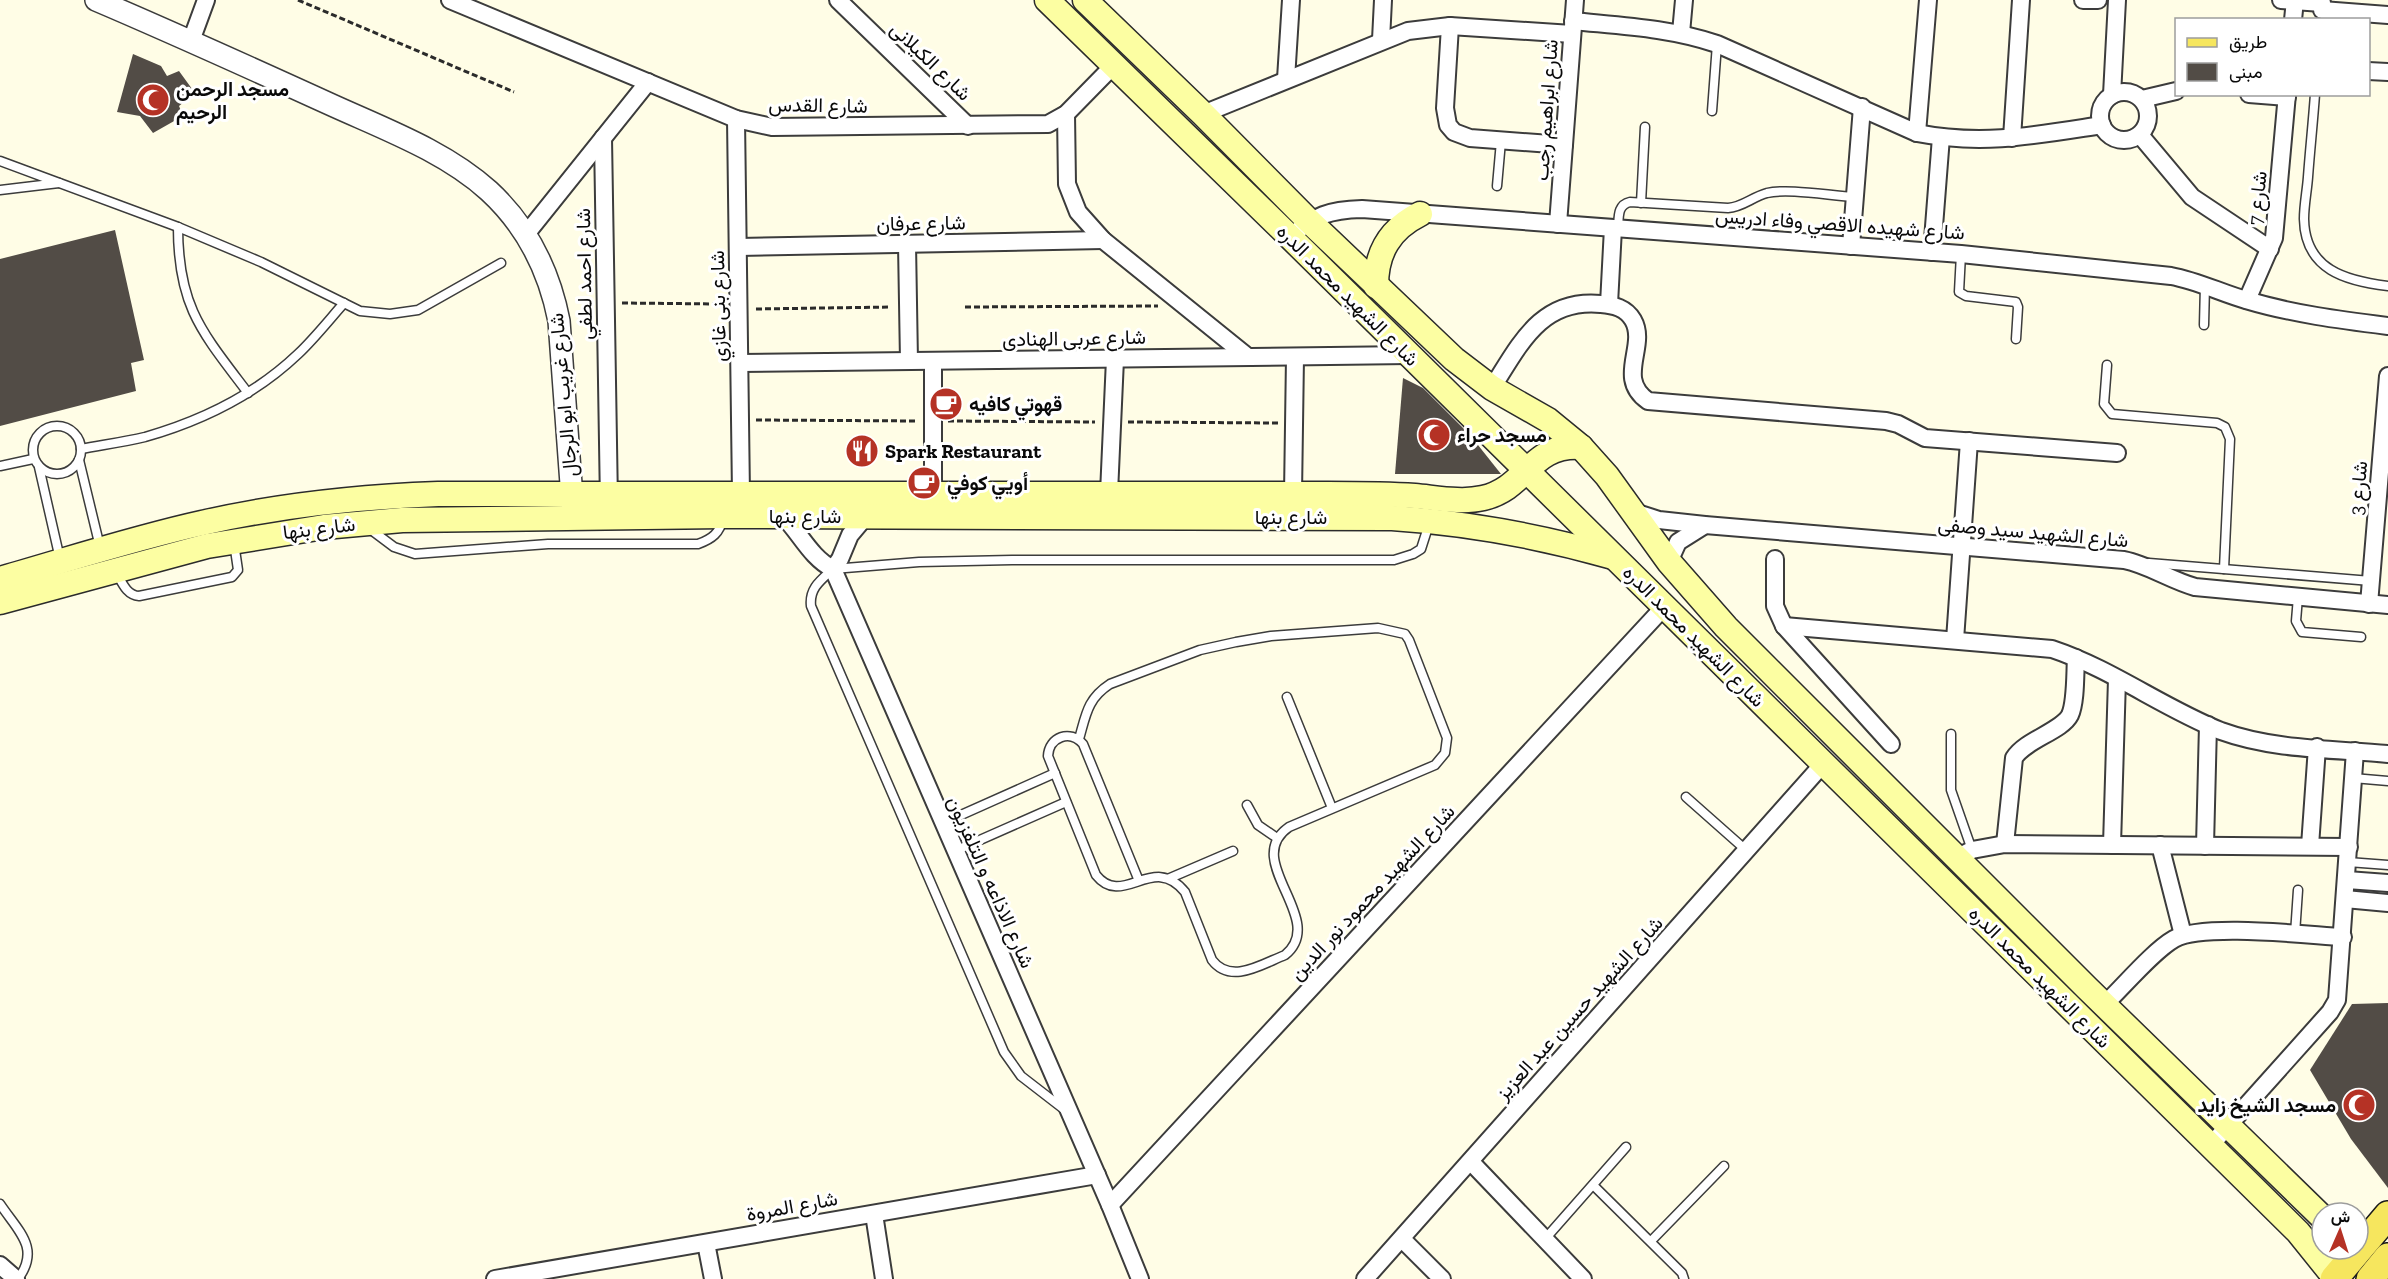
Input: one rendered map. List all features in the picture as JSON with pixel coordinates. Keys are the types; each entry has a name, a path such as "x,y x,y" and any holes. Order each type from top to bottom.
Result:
{"main road":[{"name":"شارع الشهيد محمد الدره","path":"1047,0 2298,1232 2334,1278"},
{"name":"شارع الشهيد محمد الدره","path":"1085,0 1376,286 1454,359 1492,387 1548,420 1581,447 1607,476 1669,562 1726,627 1964,854 2087,988 2310,1205"},
{"path":"1376,286 1378,264 1386,242 1395,230 1420,214"},
{"name":"شارع بنها","path":"609,506 741,494 1399,495 1470,501 1502,492 1511,486 1537,459 1551,451 1565,447 1581,447"},
{"name":"شارع بنها","path":"0,579 200,523 318,502 438,494 572,506"},
{"name":"شارع بنها","path":"0,602 234,541 363,523 572,506 609,506 723,516 1355,518 1430,521 1542,538 1615,557"},
{"path":"1706,648 1726,627"},
{"path":"2068,1005 2087,988"},
{"path":"2370,1232 2388,1215"},
{"path":"2370,1279 2388,1257"},
{"path":"2334,1278 2347,1261"}],"street":[{"name":"شارع غريب ابو الرجال","path":"96,0 411,141 463,171 489,190 526,233 547,274 559,321 572,506"},
{"path":"191,41 206,0"},
{"name":"شارع القدس","path":"450,0 736,118 760,125 784,128 1048,124 1066,114 1114,65"},
{"name":"شارع الكيلانى","path":"838,0 968,126"},
{"path":"1286,79 1291,0"},
{"path":"1381,40 1383,0"},
{"name":"شارع ابراهيم رجب","path":"1558,224 1575,0"},
{"path":"1681,33 1684,0"},
{"path":"1917,132 1928,0"},
{"path":"2012,138 2021,0"},
{"path":"2083,0 2098,0"},
{"path":"2112,95 2117,0"},
{"path":"2293,18 2290,0 2322,8 2388,15"},
{"path":"1203,114 1381,40 1422,28 1450,26 1573,27 1681,33 1717,44 1917,132 1941,137 1988,141 2102,125"},
{"path":"1450,26 1444,108 1448,125 1462,136 1564,145"},
{"path":"2370,71 2388,72"},
{"path":"526,233 648,82"},
{"path":"2142,99 2175,90"},
{"path":"2128,92 2142,99 2149,113 2148,121 2140,135 2134,139 2119,140 2106,132 2102,125 2100,111 2107,99 2112,95 2128,92"},
{"name":"شارع 7","path":"2247,300 2270,249 2276,227 2287,96"},
{"path":"1851,246 1862,107"},
{"path":"1066,114 1066,175 1069,192 1078,212 1103,240 1248,357"},
{"name":"شارع بنى غازي","path":"736,118 741,494"},
{"path":"2140,135 2192,197 2270,249"},
{"path":"1932,252 1941,137"},
{"name":"شارع احمد لطفي","path":"603,138 609,506"},
{"name":"شارع شهيده الاقصي وفاء ادريس","path":"1290,237 1309,220 1348,210 1961,254 2151,273 2188,279 2247,300 2304,314 2388,326"},
{"path":"1609,304 1616,228"},
{"name":"شارع عرفان","path":"739,247 1103,240"},
{"path":"907,244 909,361"},
{"path":"1492,387 1523,340 1544,318 1570,305 1585,302 1609,304 1626,312 1633,320 1636,329 1632,379 1640,395 1648,401 1886,421 1898,424 1925,438 2117,453"},
{"name":"شارع عربى الهنادى","path":"740,363 1410,355"},
{"path":"1293,494 1295,357"},
{"path":"1109,493 1115,359"},
{"path":"933,361 933,494"},
{"name":"شارع 3","path":"2369,604 2384,466 2388,376"},
{"path":"1955,640 1969,441"},
{"name":"شارع الشهيد سيد وصفى","path":"1631,511 1659,520 1705,525 2136,562 2195,587 2388,605"},
{"name":"شارع الاذاعه و التلفزيون","path":"783,516 801,535 818,559 833,568 1140,1279"},
{"path":"833,568 840,559 850,535 866,516"},
{"path":"1669,562 1678,542 1705,525"},
{"path":"1775,559 1775,606 1784,626 1890,744"},
{"name":"شارع الشهيد محمود نور الدين","path":"1110,1205 1664,607"},
{"path":"1784,626 2040,647 2076,658 2208,725 2236,736 2265,743 2388,754"},
{"path":"2005,844 2014,758 2020,750 2063,723 2070,714 2076,658"},
{"path":"2112,845 2117,679"},
{"path":"2205,846 2208,725"},
{"path":"2310,846 2317,747"},
{"path":"2210,1146 2334,1006 2339,993 2355,751"},
{"name":"شارع الشهيد حسين عبد العزيز","path":"1365,1279 1824,764"},
{"path":"1964,854 2005,844 2310,846 2348,854"},
{"path":"2160,845 2183,935"},
{"path":"2347,880 2388,883"},
{"path":"2345,899 2388,903"},
{"path":"2104,1005 2165,945 2183,935 2210,931 2343,937"},
{"path":"1471,1162 1583,1279"},
{"name":"شارع المروة","path":"495,1279 1097,1175"},
{"path":"874,1214 885,1279"},
{"path":"1402,1239 1442,1279"},
{"path":"706,1243 712,1279"},
{"path":"0,1265 17,1279"}],"lane":[{"path":"1712,111 1717,44"},
{"path":"2315,96 2304,219 2312,248 2325,265 2343,278 2358,283 2388,286"},
{"path":"1641,202 1645,128"},
{"path":"1497,186 1501,141"},
{"path":"0,161 178,227 261,262 360,311 374,314 404,314 418,310 501,263"},
{"path":"0,190 61,183"},
{"path":"1616,228 1622,206 1630,202 1736,208 1759,196 1776,192 1855,197"},
{"path":"178,227 180,272 192,312 204,334 248,393"},
{"path":"1961,254 1959,291 1966,296 2016,302 2018,307 2016,339"},
{"path":"2204,325 2205,285"},
{"path":"81,449 144,437 206,416 248,393 298,354 344,303"},
{"path":"2107,365 2104,404 2112,414 2217,423 2228,431 2230,440 2224,569"},
{"path":"79,460 72,470 61,474 49,474 33,459 32,447 36,435 46,428 57,425 69,429 78,437 81,449 79,460 101,550"},
{"path":"0,466 33,459"},
{"path":"39,467 61,562"},
{"path":"363,523 394,547 414,554 538,544 698,544 717,534 723,516"},
{"path":"1070,1114 1021,1076 1004,1052 811,606 810,598 814,587 833,568 919,562 1394,560 1421,549 1430,521"},
{"path":"116,571 127,590 134,596 232,577 238,570 234,541"},
{"path":"2136,562 2371,581"},
{"path":"2298,597 2296,621 2302,632 2361,637"},
{"path":"1079,740 1089,703 1098,692 1110,684 1200,650 1271,636 1378,628 1405,634 1447,738 1445,753 1435,765 1289,827 1277,838 1273,854 1274,863 1298,923 1298,938 1285,955 1243,972 1234,973 1218,967 1212,960 1185,892 1170,878 1160,876 1122,887 1114,887 1101,881 1096,875 1048,756 1051,744 1060,736 1073,736 1083,744 1139,881"},
{"path":"1287,697 1332,808"},
{"path":"1951,734 1951,790 1964,854"},
{"path":"942,823 1055,773"},
{"path":"2353,778 2388,780"},
{"path":"1686,797 1747,851"},
{"path":"955,851 1066,802"},
{"path":"1247,805 1257,825 1277,838"},
{"path":"1170,878 1233,851"},
{"path":"2348,854 2388,865"},
{"path":"2295,934 2298,890"},
{"path":"1545,1239 1626,1147"},
{"path":"1651,1241 1725,1166"},
{"path":"1593,1185 1682,1273 1684,1279"},
{"path":"0,1204 28,1249 28,1263 17,1279"}],"path":[{"path":"298,0 514,92"},
{"path":"606,302 739,307 908,307"},
{"path":"965,307 1185,306"},
{"path":"741,420 933,421"}],"building":[{"name":"مسجد الرحمن الرحيم","path":"133,54 161,66 167,76 179,71 195,93 179,106 183,116 153,133 140,116 117,112"},
{"path":"115,230 144,360 131,363 136,391 0,426 0,259"},
{"name":"مسجد حراء","path":"1403,378 1423,388 1470,435 1501,474 1395,474"},
{"name":"مسجد الشيخ زايد","path":"2388,1003 2388,1188 2351,1139 2310,1070 2352,1004"}],"place":[{"name":"مسجد الرحمن الرحيم","path":"153,100"},
{"name":"قهوتي كافيه","path":"946,404"},
{"name":"مسجد حراء","path":"1434,435"},
{"name":"Spark Restaurant","path":"862,451"},
{"name":"أويي كوفي","path":"924,483"},
{"name":"مسجد الشيخ زايد","path":"2359,1105"}]}
